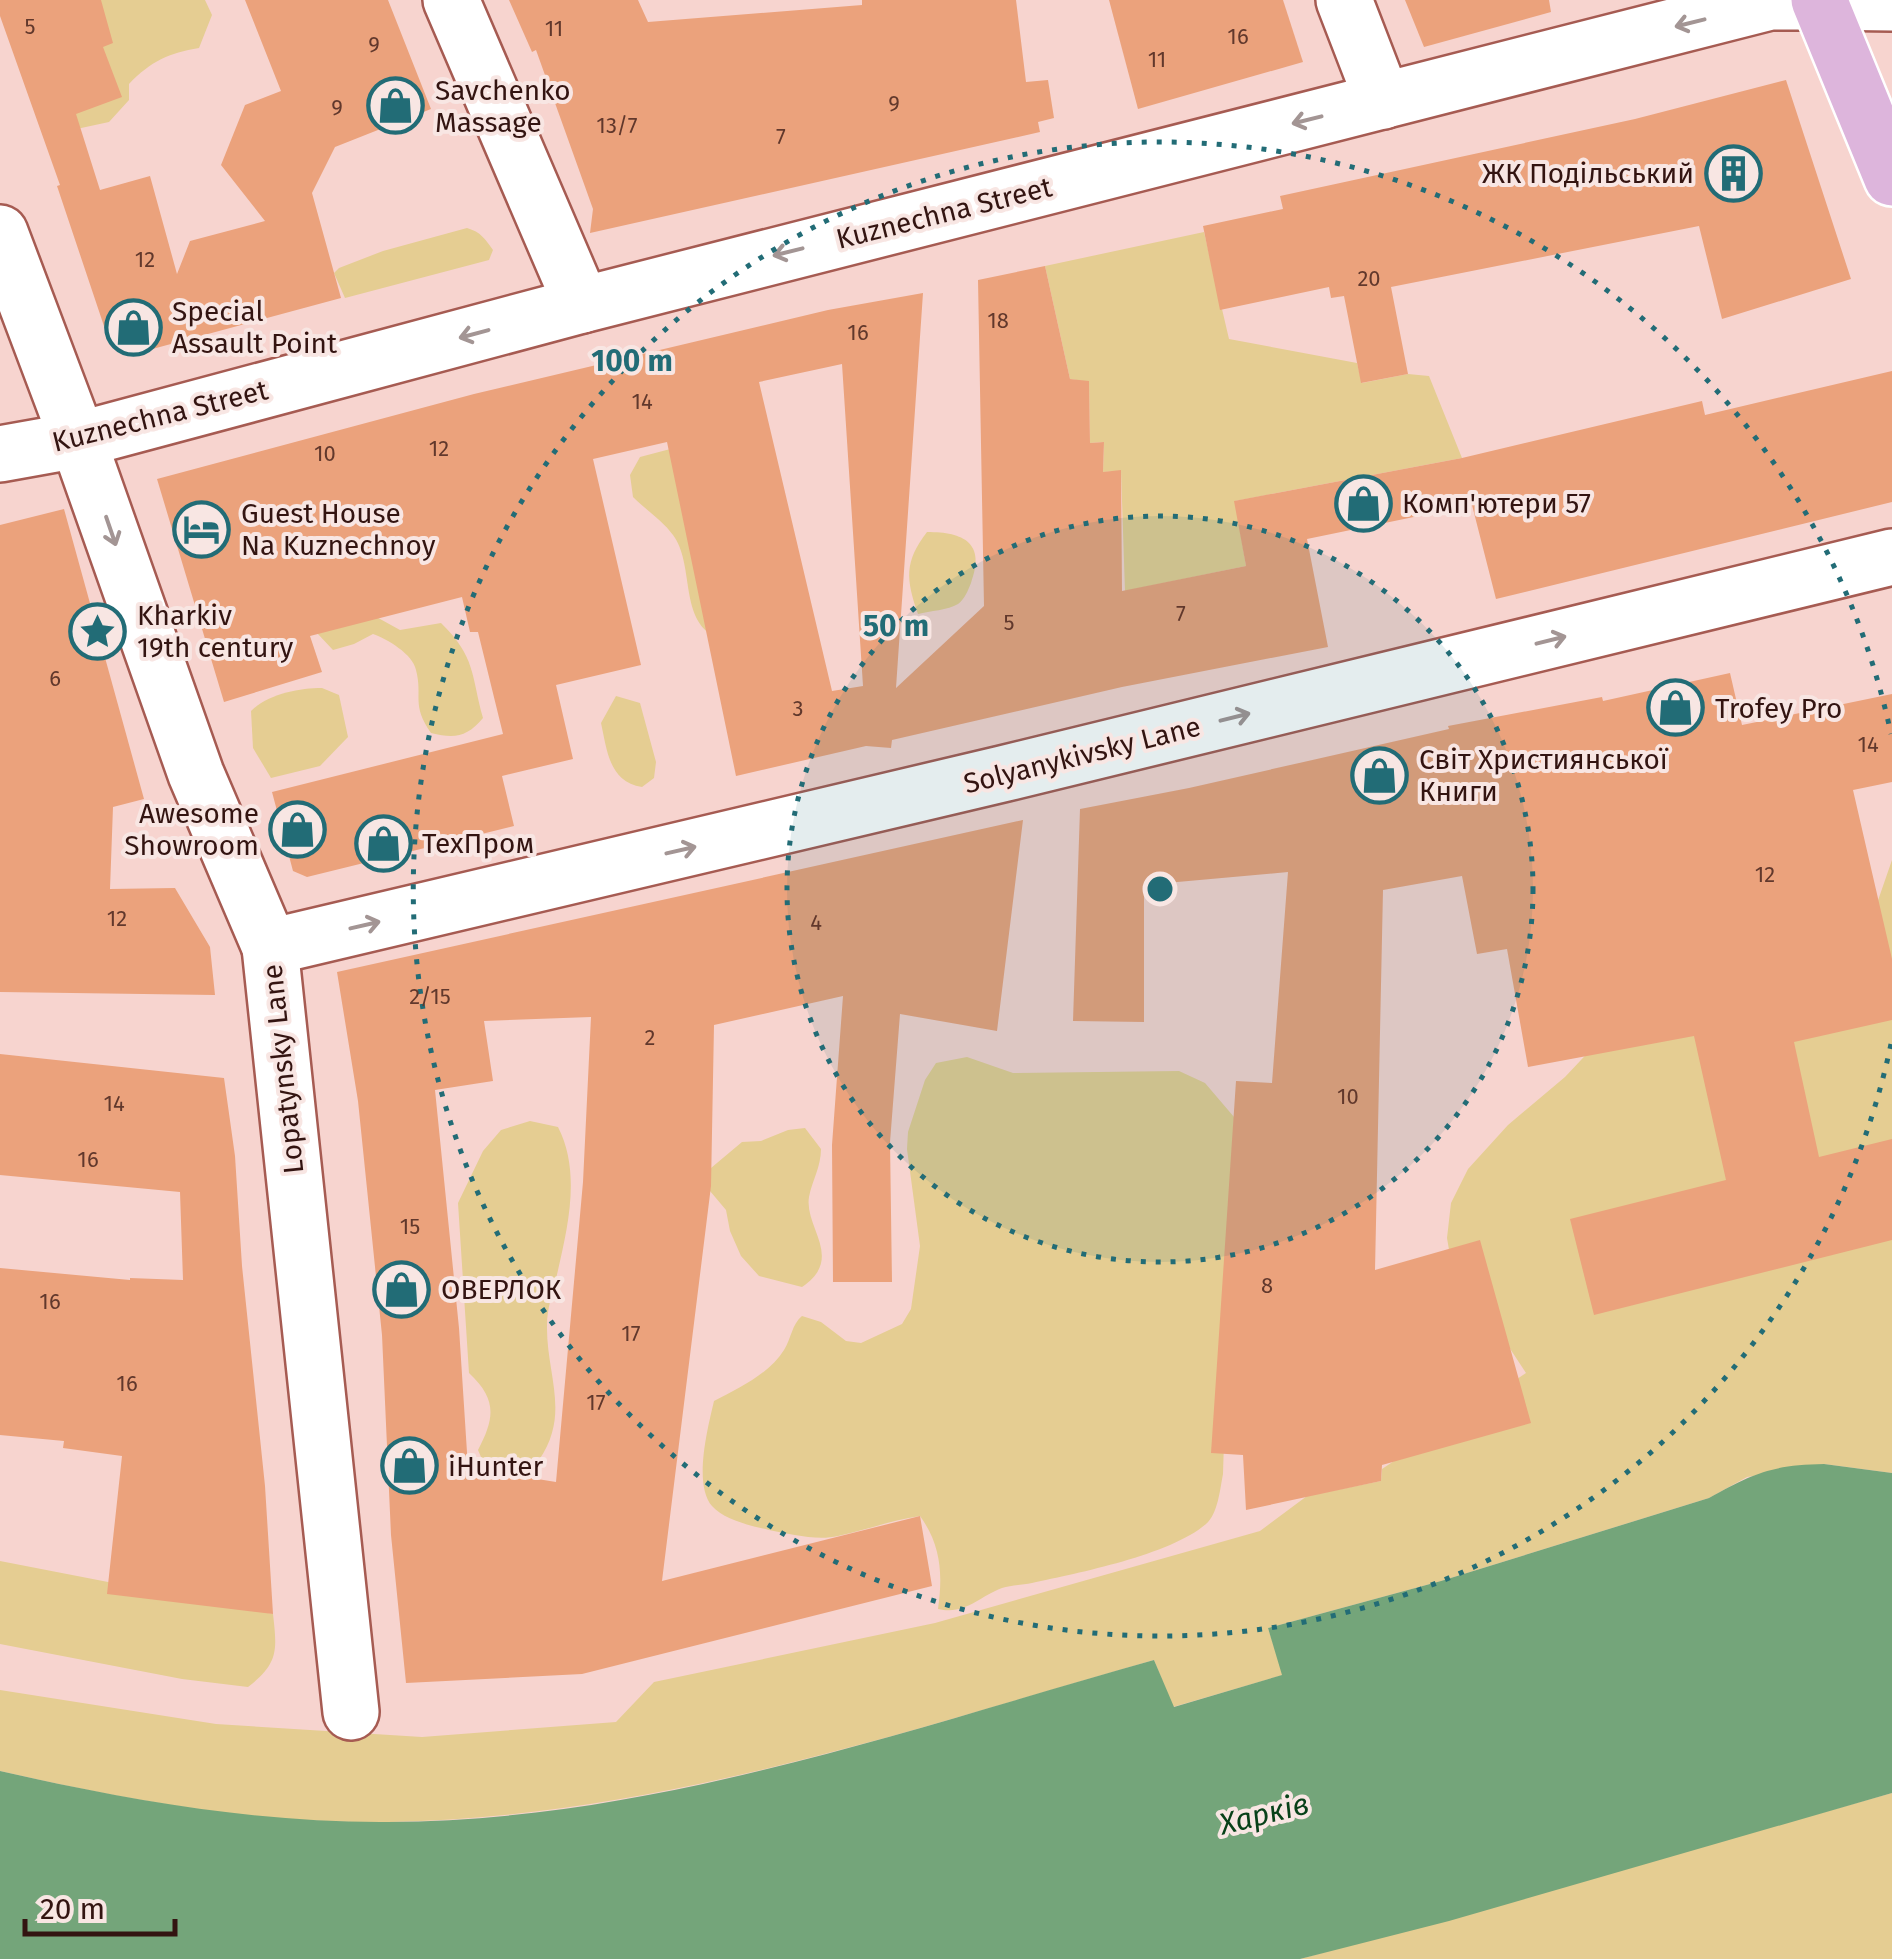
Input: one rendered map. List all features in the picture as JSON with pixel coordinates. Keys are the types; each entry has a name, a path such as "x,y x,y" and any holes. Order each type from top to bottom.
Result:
{"main road":[{"path":"1819,1 1892,178"}],"street":[{"path":"451,0 582,305"},
{"path":"1344,0 1383,100"},
{"name":"Kuznechna Street","path":"0,454 78,440 582,305 1770,2 1892,3"},
{"name":"Lopatynsky Lane","path":"0,233 196,774 270,947 351,1712"},
{"name":"Solyanykivsky Lane","path":"270,947 1021,770 1892,557"}],"shaded area":[{"path":"81,0 205,0 212,15 199,48 169,56 145,69 129,84 129,100 109,122 58,133"},
{"path":"467,228 485,239 493,250 489,260 345,298 334,273 339,268 383,251"},
{"path":"1204,232 1229,339 1357,363 1362,383 1408,374 1429,376 1462,458 1235,501 1246,566 1125,591 1121,471 1103,472 1104,442 1090,443 1089,382 1070,379 1045,266"},
{"path":"712,438 712,635 695,615 679,547 669,530 633,497 630,475 640,457"},
{"path":"927,532 952,534 969,542 976,558 975,569 958,604 918,614 909,571 914,553"},
{"path":"371,614 400,630 441,623 467,657 483,718 460,735 431,733 419,707 416,670 405,653 373,634 333,650 317,633"},
{"path":"322,688 339,695 348,737 320,766 271,778 253,748 251,711 284,693"},
{"path":"616,696 640,703 656,762 654,778 642,787 623,779 608,754 601,723"},
{"path":"1892,860 1892,1473 1824,1464 1747,1477 1709,1498 1441,1581 1268,1628 1283,1675 1173,1707 1154,1660 777,1766 585,1805 489,1817 342,1822 243,1815 145,1801 0,1771 0,1690 216,1724 422,1737 616,1722 654,1682 935,1623 1260,1531 1307,1496 1381,1481 1382,1469 1526,1373 1453,1273 1447,1238 1451,1203 1468,1169 1508,1125 1565,1077 1597,1043 1874,912"},
{"path":"967,1057 1013,1073 1179,1071 1205,1083 1234,1117 1223,1474 1218,1501 1206,1524 1170,1545 1123,1561 1005,1587 964,1607 948,1610 938,1609 939,1560 920,1516 830,1537 769,1530 717,1511 706,1496 703,1470 714,1401 770,1366 784,1350 802,1316 821,1322 846,1341 861,1343 902,1324 911,1309 920,1246 908,1132 925,1080 936,1063"},
{"path":"530,1121 558,1127 571,1183 564,1241 547,1319 555,1394 554,1426 539,1460 516,1467 484,1464 478,1450 488,1428 490,1409 485,1392 469,1373 458,1203 483,1151 501,1130"},
{"path":"805,1128 821,1149 809,1209 822,1254 821,1265 802,1287 759,1276 741,1256 726,1210 710,1191 711,1168 742,1142 761,1141"},
{"path":"0,1561 273,1614 274,1655 266,1671 248,1687 182,1679 0,1644"},
{"path":"1892,1793 1892,1959 1300,1959"}],"water":[{"name":"Харків","path":"1824,1464 1892,1473 1892,1793 1449,1921 1300,1959 0,1959 0,1771 144,1800 290,1819 388,1822 486,1818 680,1789 776,1767 1154,1660 1174,1707 1282,1675 1268,1628 1441,1581 1709,1498 1764,1472"}],"building":[{"path":"0,0 101,0 113,43 103,47 122,97 76,114 100,190 150,176 177,274 190,241 265,221 221,165 245,105 281,91 245,0 388,0 431,109 335,147 312,193 341,298 145,351 119,350 109,341 57,186 60,185 0,16"},
{"path":"509,0 638,0 648,22 862,5 862,0 1016,0 1026,82 1048,80 1054,118 1038,122 1040,132 590,233 593,209 536,50 532,52"},
{"path":"1109,0 1283,0 1303,62 1138,109"},
{"path":"1405,0 1549,0 1551,12 1424,47"},
{"path":"1786,80 1851,279 1722,319 1699,226 1391,287 1408,374 1361,383 1344,296 1331,298 1329,287 1220,310 1203,226 1283,209 1280,196 1635,119"},
{"path":"1045,266 1070,379 1089,381 1090,443 1104,442 1103,472 1121,470 1122,591 1246,566 1234,501 1462,458 1702,401 1705,415 1892,371 1892,502 1496,599 1472,505 1307,539 1328,647 1122,687 892,740 891,748 866,746 736,776 667,442 593,459 641,665 556,685 573,759 502,776 514,826 307,877 293,871 272,792 503,734 478,632 470,632 462,597 310,636 322,672 224,702 157,479 474,394 828,310 923,293 896,688 984,606 978,280","holes":["842,364 863,686 832,691 759,382"]},
{"path":"64,509 144,799 113,807 110,889 175,888 210,947 215,995 0,992 0,525"},
{"path":"1730,673 1742,725 1892,694 1892,782 1853,790 1892,959 1892,1020 1794,1042 1819,1157 1892,1139 1892,1240 1594,1315 1570,1219 1726,1180 1694,1036 1528,1067 1507,949 1477,954 1462,876 1383,890 1375,1270 1480,1240 1531,1423 1382,1465 1381,1481 1246,1510 1243,1455 1211,1453 1236,1081 1272,1083 1288,872 1144,885 1144,1022 1073,1021 1080,809 1189,788 1449,729 1448,726 1602,697 1603,701"},
{"path":"1023,820 997,1031 900,1014 890,1142 892,1282 833,1282 832,1145 843,996 714,1025 711,1186 662,1581 920,1516 932,1586 582,1674 406,1683 391,1535 382,1335 358,1101 337,972","holes":["591,1017 583,1182 556,1482 468,1468 459,1328 435,1090 493,1081 484,1021"]},
{"path":"0,1054 224,1078 235,1156 273,1614 107,1594 122,1456 63,1448 64,1441 0,1435 0,1268 130,1280 183,1280 180,1192 0,1175"}],"place":[{"name":"Savchenko Massage","path":"396,106"},
{"name":"ЖК Подільський","path":"1733,173"},
{"name":"Special Assault Point","path":"133,327"},
{"name":"Комп'ютери 57","path":"1363,503"},
{"name":"Guest House Na Kuznechnoy","path":"202,529"},
{"name":"Kharkiv 19th century","path":"98,631"},
{"name":"Trofey Pro","path":"1676,708"},
{"name":"Світ Християнської Книги","path":"1380,775"},
{"name":"Awesome Showroom","path":"298,829"},
{"name":"ТехПром","path":"383,843"},
{"name":"ОВЕРЛОК","path":"402,1289"},
{"name":"iHunter","path":"409,1466"}]}
